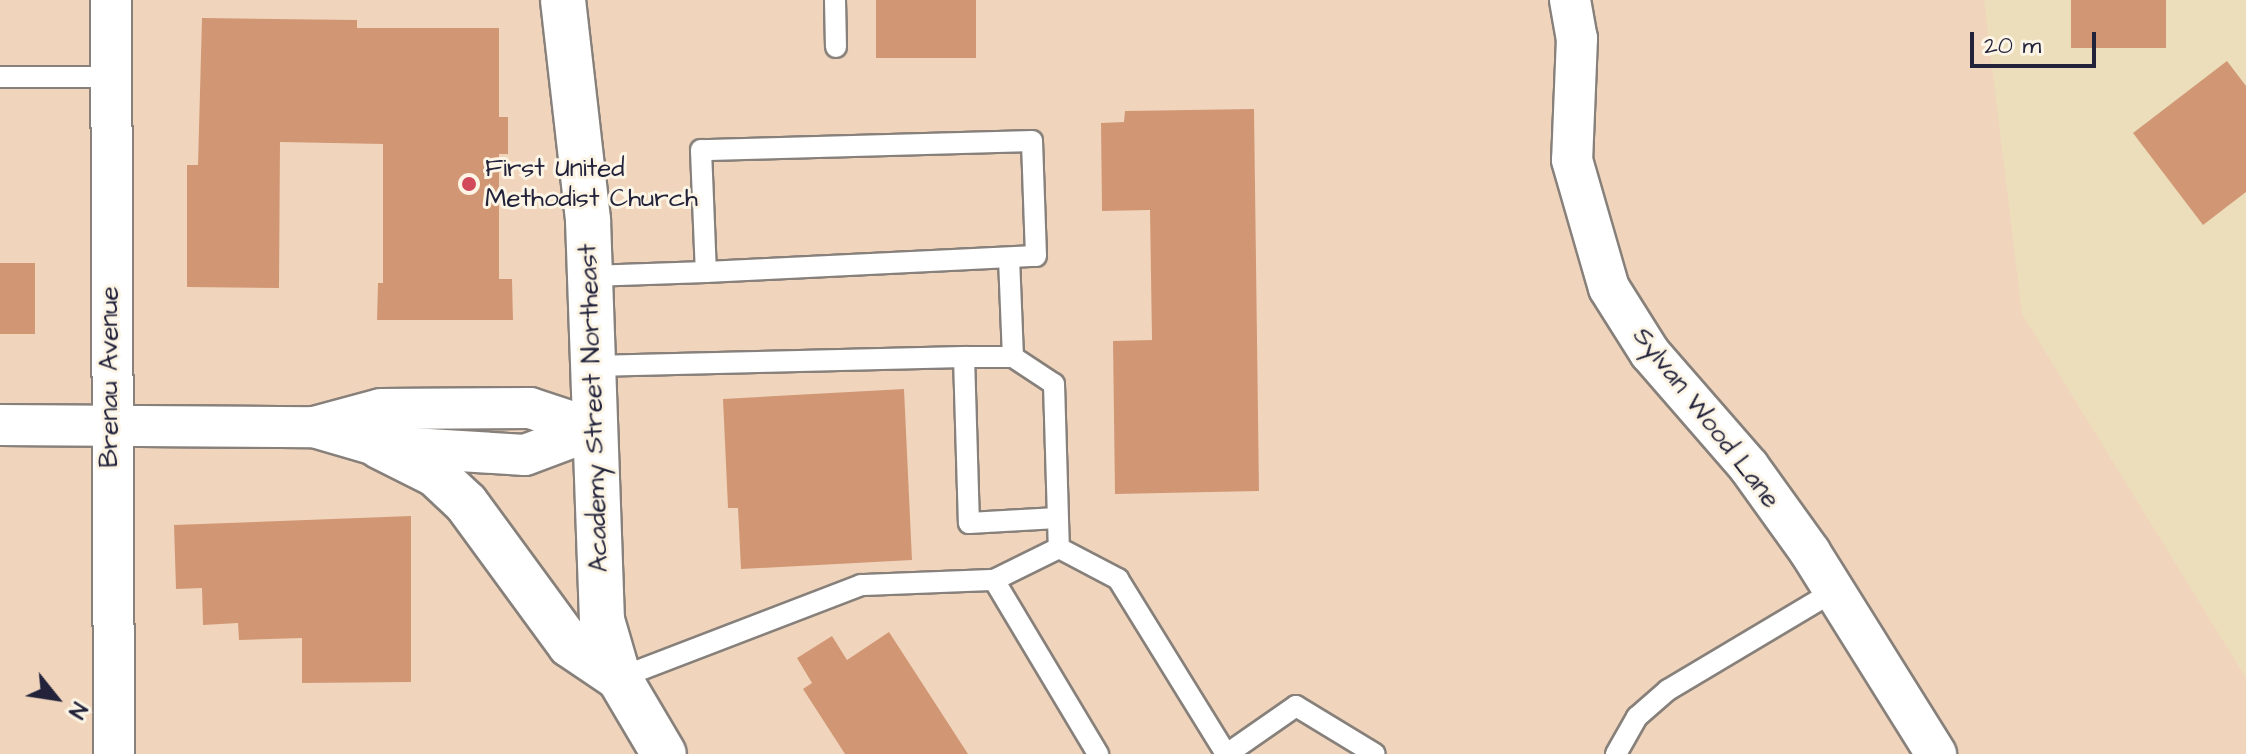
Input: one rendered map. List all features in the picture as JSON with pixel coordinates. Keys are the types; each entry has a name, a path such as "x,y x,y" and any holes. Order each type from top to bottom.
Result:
{"street":[{"name":"Brenau Avenue","path":"111,0 109,425 114,754"},
{"name":"Academy Street Northeast","path":"563,0 590,276 602,620 619,678 664,754"},
{"name":"Sylvan Wood Lane","path":"1570,0 1577,38 1572,160 1609,288 1650,353 1749,467 1810,552 1831,593 1936,754"},
{"path":"0,425 314,427 381,409 530,408 594,429"},
{"path":"314,427 379,446 435,474 466,503 548,621 570,645 619,678"},
{"path":"379,446 525,455 594,429"}],"lane":[{"path":"835,0 836,47"},
{"path":"0,77 110,77"},
{"path":"590,276 706,272 1036,256 1032,141 701,150 706,272"},
{"path":"1009,258 1013,357"},
{"path":"964,357 969,523 1057,518"},
{"path":"593,366 1013,357 1054,384 1059,548"},
{"path":"619,678 861,585 994,580 1059,548"},
{"path":"1059,548 1118,579 1226,754 1296,706 1375,754"},
{"path":"994,580 1098,754"},
{"path":"1616,754 1637,717 1668,690 1831,593"}],"shaded area":[{"path":"0,0 1984,0 2022,314 2246,678 2246,754 0,754"}],"building":[{"path":"876,0 976,0 976,58 876,58"},
{"path":"2071,0 2166,0 2166,48 2071,48"},
{"path":"202,18 357,20 357,28 499,28 499,117 508,117 508,154 499,154 499,279 512,279 513,320 377,320 378,283 383,283 383,144 280,142 279,288 187,287 187,165 198,165"},
{"path":"2227,61 2246,86 2246,192 2203,225 2133,133"},
{"path":"1254,109 1259,491 1115,494 1113,341 1152,340 1150,210 1102,211 1101,123 1124,122 1125,111"},
{"path":"0,263 35,263 35,334 0,334"},
{"path":"904,389 912,560 741,569 738,508 728,508 723,399"},
{"path":"411,516 411,682 302,683 302,638 239,640 238,623 203,625 202,588 176,589 174,525"},
{"path":"889,632 968,754 845,754 803,689 812,683 797,658 832,636 847,660"}],"place":[{"name":"First United Methodist Church","path":"469,184"}]}
